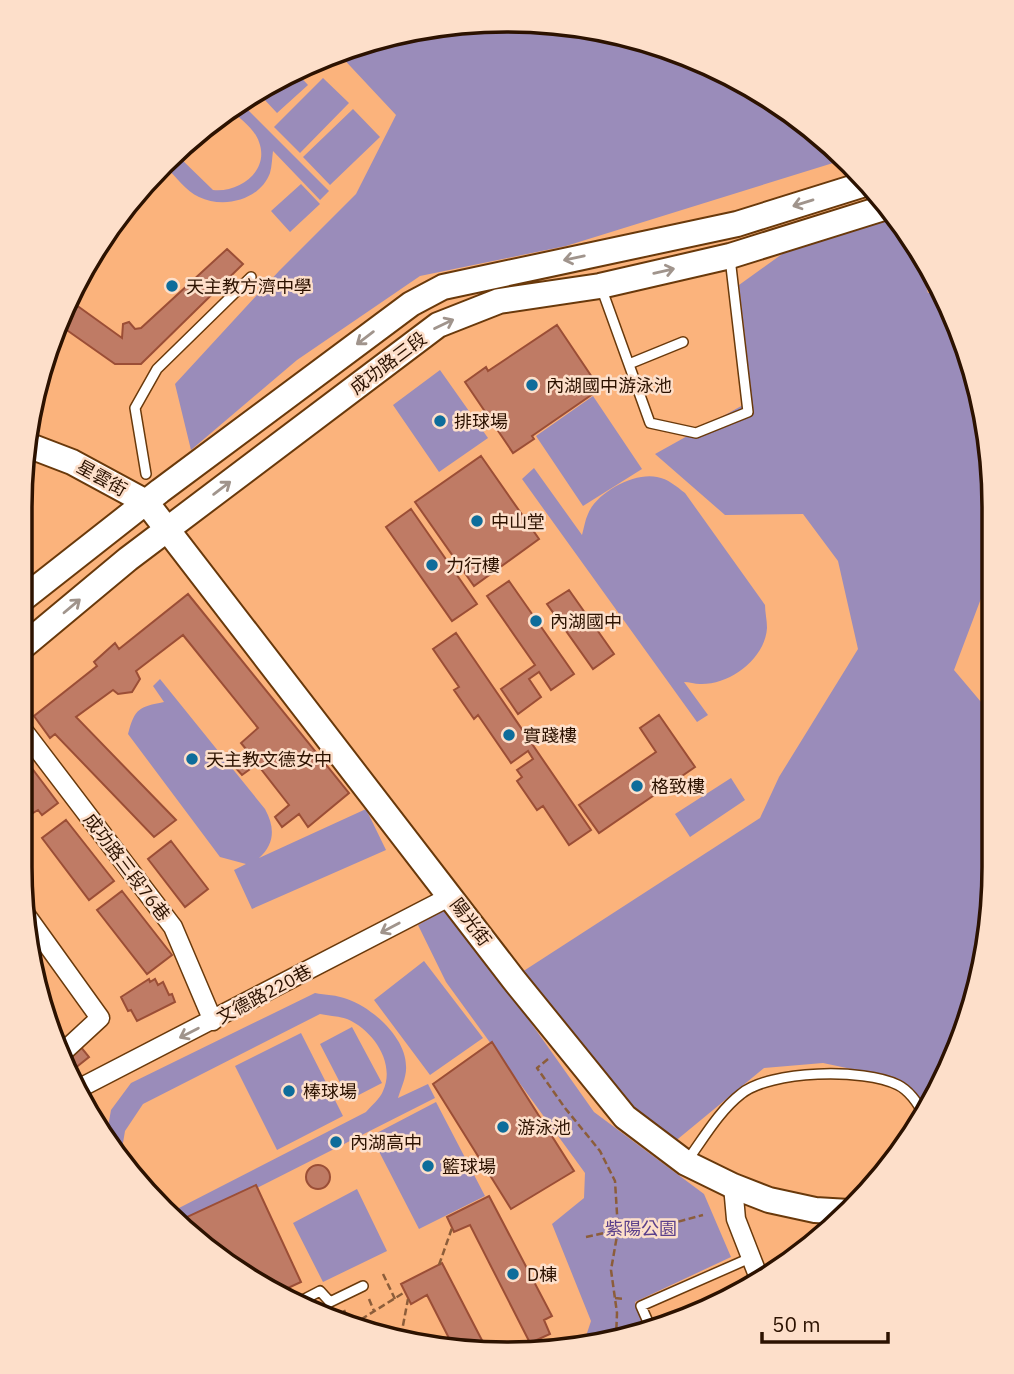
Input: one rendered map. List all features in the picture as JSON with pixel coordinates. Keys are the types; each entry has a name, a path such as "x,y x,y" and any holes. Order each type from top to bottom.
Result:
{"main road":[{"name":"成功路三段","path":"32,592 146,502 411,304 443,287 737,224 858,186"},
{"name":"成功路三段","path":"32,639 167,529 438,325 499,301 600,286 730,256 878,210"},
{"name":"星雲街","path":"36,448 72,462 146,502 167,529"},
{"name":"陽光街","path":"167,529 514,980 625,1116 686,1163 733,1186 769,1200 815,1210 834,1211"}],"street":[{"name":"成功路三段76巷","path":"32,749 173,928 213,1021"},
{"name":"文德路220巷","path":"85,1085 451,896"},
{"path":"36,929 100,1018 68,1048"},
{"path":"733,1186 736,1219 756,1272"}],"lane":[{"path":"600,286 650,423 696,433 748,412 730,256"},
{"path":"146,474 135,408 158,369 251,277"},
{"path":"629,364 682,342"},
{"path":"686,1163 720,1115 741,1093 769,1081 824,1073 869,1077 898,1085 911,1095 918,1106"},
{"path":"647,1321 641,1306 750,1258"},
{"path":"307,1298 320,1291 330,1302 363,1286"}],"path":[{"path":"548,1059 537,1068 600,1151 615,1181 618,1230 611,1270 616,1329"},
{"path":"586,1237 618,1230 644,1231 703,1215"},
{"path":"439,1265 452,1228"},
{"path":"383,1274 395,1298"},
{"path":"361,1319 405,1292"},
{"path":"402,1330 408,1298"},
{"path":"615,1298 625,1299"}],"green space":[{"path":"507,32 569,36 660,57 717,81 771,112 834,163 566,246 420,276 297,360 191,450 175,384 279,271 356,194 396,115 345,60 384,48 445,36"},
{"path":"323,78 349,103 300,153 274,127"},
{"path":"302,79 308,85 277,113 264,99"},
{"path":"247,109 329,191 320,200 273,151 270,173 265,182 250,196 240,200 219,202 199,197 185,188 170,172 182,160 213,190 242,184 256,171 261,153 259,142 237,116"},
{"path":"353,109 380,137 330,185 303,157"},
{"path":"301,184 320,204 290,232 271,211"},
{"path":"883,217 919,269 928,293 931,292 933,297 957,354 966,384 981,476 982,596 954,670 982,703 982,867 978,929 957,1020 920,1103 899,1079 823,1063 764,1068 673,1143 631,1104 522,972 760,818 779,777 858,649 838,561 803,514 725,515 655,454 752,400 739,285 803,239"},
{"name":"排球場","path":"440,370 488,438 439,472 393,405"},
{"path":"593,396 642,469 583,506 536,436"},
{"path":"534,468 582,535 592,506 617,486 648,476 672,483 685,493 765,605 765,639 753,660 723,680 700,684 684,682 708,715 697,722 522,479"},
{"path":"160,679 265,809 271,822 272,835 268,847 259,858 366,809 386,850 252,909 234,870 246,864 220,857 128,734 139,710 164,702 153,686"},
{"path":"731,778 745,800 690,837 675,814"},
{"name":"紫陽公園","path":"449,907 594,1112 704,1194 731,1257 635,1302 643,1322 586,1335 591,1321 552,1224 584,1198 585,1173 446,982 418,925"},
{"path":"424,961 483,1038 430,1075 374,1000"},
{"path":"315,993 357,1003 377,1017 394,1035 405,1055 406,1066 398,1098 428,1084 435,1098 191,1222 176,1208 366,1112 382,1094 386,1080 387,1069 380,1049 357,1024 344,1018 320,1014 143,1104 125,1131 123,1146 108,1125 111,1110 131,1083"},
{"path":"352,1027 382,1083 349,1100 320,1044"},
{"name":"棒球場","path":"301,1033 343,1116 277,1150 235,1066"},
{"name":"籃球場","path":"436,1102 485,1196 419,1229 371,1136"},
{"path":"357,1189 387,1251 323,1282 293,1223"}],"building":[{"path":"227,249 243,264 141,364 115,364 66,330 77,306 122,338 123,324 129,322 135,329 141,328"},
{"name":"內湖國中游泳池","path":"557,325 600,389 532,436 534,439 513,453 465,382 486,367 488,371"},
{"name":"中山堂","path":"481,456 539,539 474,586 415,502"},
{"name":"力行樓","path":"411,509 477,604 452,621 386,527"},
{"path":"509,581 574,674 551,690 539,672 529,679 541,697 518,714 501,689 535,665 487,596"},
{"path":"569,590 614,654 593,669 547,604"},
{"path":"188,594 349,793 308,827 299,814 282,827 275,817 289,805 257,764 242,775 235,767 250,754 241,743 258,728 183,635 136,671 140,679 132,692 118,694 113,690 76,717 176,820 154,837 55,734 50,738 34,716 97,666 94,662 115,643 119,649"},
{"name":"實踐樓","path":"456,633 591,830 569,845 543,806 537,810 517,781 522,777 517,770 533,759 528,751 511,763 478,715 474,719 454,690 459,687 433,649"},
{"name":"格致樓","path":"659,715 695,767 599,833 579,805 656,752 640,728"},
{"path":"32,768 58,803 42,815 38,810 33,813"},
{"path":"66,820 114,881 89,900 42,838"},
{"path":"171,841 208,889 185,907 148,859"},
{"path":"122,891 172,955 147,974 97,910"},
{"path":"149,979 150,982 155,979 158,985 163,982 175,1002 137,1021 121,997"},
{"path":"72,1036 89,1057 76,1067 65,1041"},
{"name":"游泳池","path":"492,1042 574,1171 511,1209 433,1084"},
{"path":"318,1165 329,1172 330,1177 323,1188 318,1189 307,1182 306,1177 313,1166"},
{"path":"256,1185 301,1282 287,1288 269,1279 218,1244 186,1217"},
{"name":"D棟","path":"489,1196 552,1316 544,1320 550,1334 529,1341 470,1225 454,1232 447,1217"},
{"path":"442,1263 482,1341 449,1338 427,1295 411,1304 401,1284"}],"place":[{"name":"天主教方濟中學","path":"172,286"},
{"name":"內湖國中游泳池","path":"532,385"},
{"name":"排球場","path":"440,421"},
{"name":"中山堂","path":"477,521"},
{"name":"力行樓","path":"432,565"},
{"name":"內湖國中","path":"536,621"},
{"name":"實踐樓","path":"509,735"},
{"name":"天主教文德女中","path":"192,759"},
{"name":"格致樓","path":"637,786"},
{"name":"棒球場","path":"289,1091"},
{"name":"游泳池","path":"503,1127"},
{"name":"內湖高中","path":"336,1142"},
{"name":"籃球場","path":"428,1166"},
{"name":"D棟","path":"513,1274"}]}
